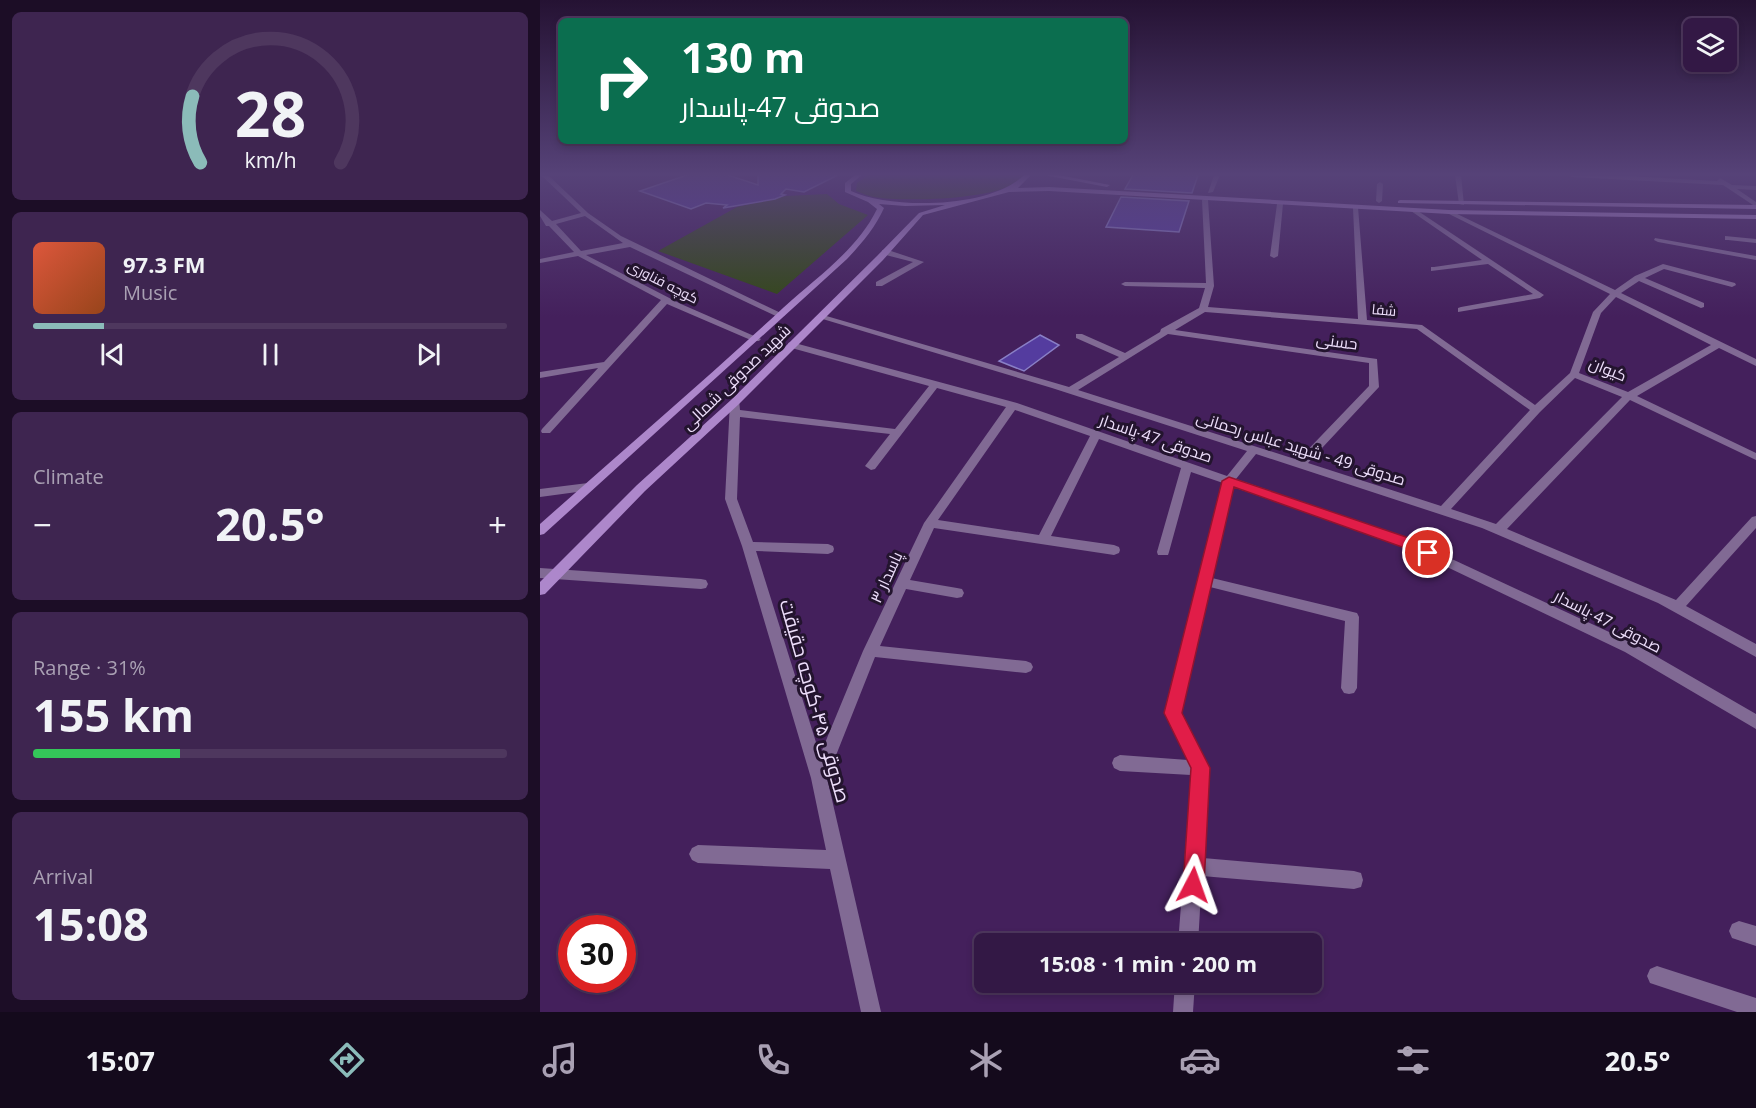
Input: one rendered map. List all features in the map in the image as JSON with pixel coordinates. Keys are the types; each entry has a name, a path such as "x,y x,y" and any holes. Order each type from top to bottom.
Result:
{"main road":[{"name":"شهید صدوقی شمالی","path":"540,531 756,339 844,256 872,222"},
{"name":"شهید صدوقی شمالی","path":"540,590 641,488 735,407 791,345 913,222"}],"street":[{"path":"549,224 555,222"},
{"path":"598,222 618,238 781,315"},
{"path":"1069,391 1203,309 1210,286 1209,222"},
{"path":"1274,256 1278,222"},
{"path":"1357,222 1363,322"},
{"path":"1431,222 1540,295 1461,310"},
{"path":"1470,222 1756,363"},
{"name":"کوچه فناوری","path":"549,224 581,255 666,300 756,339"},
{"path":"1728,238 1756,241"},
{"path":"1658,240 1756,258"},
{"path":"540,261 632,244"},
{"path":"879,285 920,262 885,252"},
{"path":"1434,269 1489,261"},
{"path":"1575,374 1597,312 1615,294 1638,278 1663,266 1731,285"},
{"path":"1638,278 1701,305"},
{"path":"1125,285 1210,286"},
{"path":"546,431 666,300"},
{"name":"شفا","path":"1203,309 1419,327 1536,410"},
{"name":"صدوقی 49 - شهید عباس رحمانی","path":"820,316 1069,391 1253,452 1444,510 1498,530 1677,607 1756,651"},
{"name":"حسنی","path":"1164,331 1374,361 1374,387 1299,466"},
{"path":"1079,336 1125,356"},
{"path":"1629,396 1719,344"},
{"name":"صدوقی 47-پاسدار","path":"791,345 1013,405 1407,543 1630,648 1755,723"},
{"path":"540,375 608,364"},
{"name":"کیوان","path":"1444,510 1536,410 1575,374 1629,396 1498,530"},
{"path":"871,466 935,384"},
{"path":"1629,396 1756,457"},
{"name":"پاسدار ۳","path":"819,778 870,651 930,523 1013,405"},
{"path":"735,407 896,432"},
{"name":"صدوقی ۴۵-کوچه حقیقت","path":"735,407 731,500 748,546 819,778 871,1012"},
{"path":"1042,540 1096,434"},
{"path":"1189,933 1200,768 1173,713 1229,481 1253,452"},
{"path":"1163,552 1186,466"},
{"path":"540,493 588,487"},
{"path":"1677,607 1756,520"},
{"path":"930,523 1114,550"},
{"path":"748,546 828,549"},
{"path":"540,573 701,584"},
{"path":"1204,581 1352,617 1349,688"},
{"path":"902,583 957,592"},
{"path":"870,651 1026,667"},
{"path":"1120,763 1200,768"},
{"path":"698,854 837,860"},
{"path":"1195,866 1354,880"},
{"path":"1658,976 1756,1008"},
{"path":"1183,1012 1184,993"}],"green space":[{"path":"710,222 860,222 777,294 658,251"}],"building":[{"path":"1108,222 1182,222 1179,232 1106,227"},
{"path":"1040,335 1059,345 1024,371 999,361"}],"route":[{"path":"1193,885 1200,768 1173,713 1229,481 1407,543 1428,553"}]}
